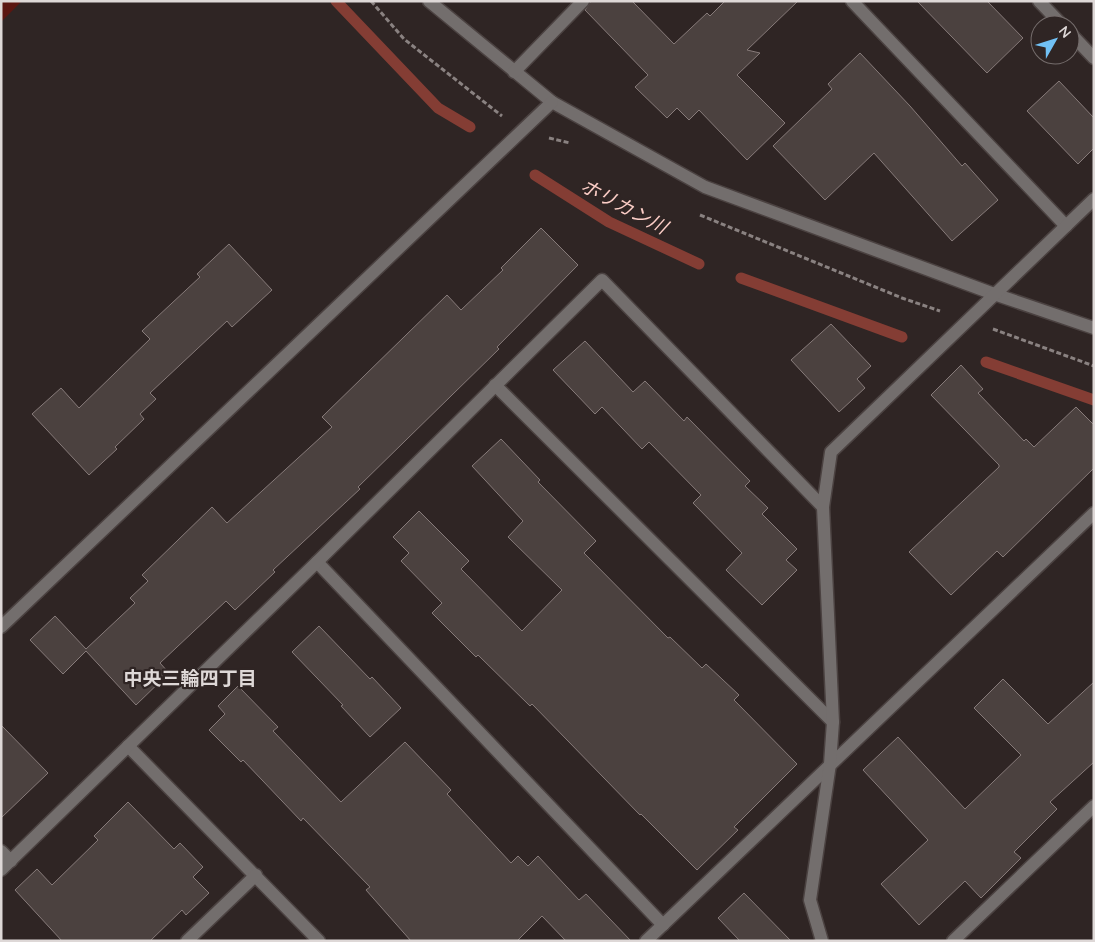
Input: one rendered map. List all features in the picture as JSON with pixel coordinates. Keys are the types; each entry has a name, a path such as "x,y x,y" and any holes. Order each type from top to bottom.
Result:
{"street":[{"path":"429,1 552,102 705,187 994,294 1094,328"},
{"path":"514,72 583,1"},
{"path":"852,1 1066,226"},
{"path":"1039,1 1052,15"},
{"path":"1080,43 1094,58"},
{"path":"1,628 552,102"},
{"path":"822,941 810,900 830,764 833,722 823,507 831,452 1094,199"},
{"path":"1,870 317,562 602,280 823,507"},
{"path":"495,386 833,722"},
{"path":"646,941 1094,513"},
{"path":"317,562 662,925"},
{"path":"128,746 318,941"},
{"path":"953,941 1094,806"},
{"path":"1,851 11,861"},
{"path":"187,941 256,876"}],"shaded area":[{"path":"1,1 22,1 1,22"}],"building":[{"path":"591,1 632,1 674,44 707,13 710,16 725,1 798,1 747,50 760,53 737,75 785,123 747,160 699,110 689,120 677,108 667,118 635,87 648,75 585,10"},
{"path":"917,1 987,1 1023,38 987,73"},
{"path":"860,53 910,106 962,166 965,163 998,200 952,241 874,153 825,200 773,146 832,89 828,84"},
{"path":"1059,81 1094,118 1094,148 1078,164 1027,111"},
{"path":"541,228 578,265 497,347 499,349 358,487 360,489 273,570 275,572 235,610 226,601 160,663 169,673 136,705 86,651 63,674 30,640 55,616 86,649 135,603 130,598 148,581 142,575 212,507 227,523 332,427 322,417 447,295 461,310 503,270 501,268"},
{"path":"229,244 272,290 232,327 227,321 150,393 156,399 140,414 144,419 115,447 117,449 89,475 32,414 61,388 79,408 150,339 142,331 200,277 197,274"},
{"path":"831,324 871,366 857,379 865,388 839,412 791,360"},
{"path":"585,341 633,392 645,381 684,421 687,417 750,481 745,486 768,508 762,514 797,549 786,560 797,570 762,605 726,570 742,553 693,503 701,495 649,442 642,449 602,407 595,414 553,370"},
{"path":"961,365 983,389 978,393 1024,441 1026,439 1034,447 1076,407 1094,425 1094,468 1003,557 997,551 951,595 909,552 999,467 931,395"},
{"path":"501,439 540,480 538,482 596,541 584,553 668,638 670,637 702,668 706,664 739,695 734,700 797,764 734,827 738,830 697,870 640,815 532,704 530,706 478,655 476,657 432,613 442,603 401,561 409,553 393,537 419,511 469,561 461,569 522,631 562,590 508,537 523,521 472,466"},
{"path":"319,626 401,708 370,737 341,706 343,705 292,652"},
{"path":"1003,679 1048,724 1094,682 1094,762 1050,802 1057,809 1014,852 1021,858 981,898 965,881 919,925 881,884 928,840 863,770 898,737 965,809 1021,755 974,708"},
{"path":"238,686 278,727 273,731 341,802 405,742 451,790 447,794 511,863 518,856 528,866 538,856 579,900 586,894 631,941 566,941 542,916 517,941 411,941 366,890 370,887 303,818 301,821 243,760 241,762 209,730 225,714 218,706"},
{"path":"1,725 48,773 1,818"},
{"path":"128,802 174,849 180,843 203,867 193,877 209,893 186,915 182,910 150,941 62,941 15,890 37,869 52,885 98,840 94,836"},
{"path":"744,893 791,941 740,941 718,918"}],"waterway":[{"name":"ホリカン川","path":"336,1 438,108 470,127"},
{"name":"ホリカン川","path":"535,175 609,222 699,264"},
{"name":"ホリカン川","path":"741,278 902,337"},
{"name":"ホリカン川","path":"986,362 1094,400"}],"district":[{"name":"中央三輪四丁目","path":"190,678"}]}
